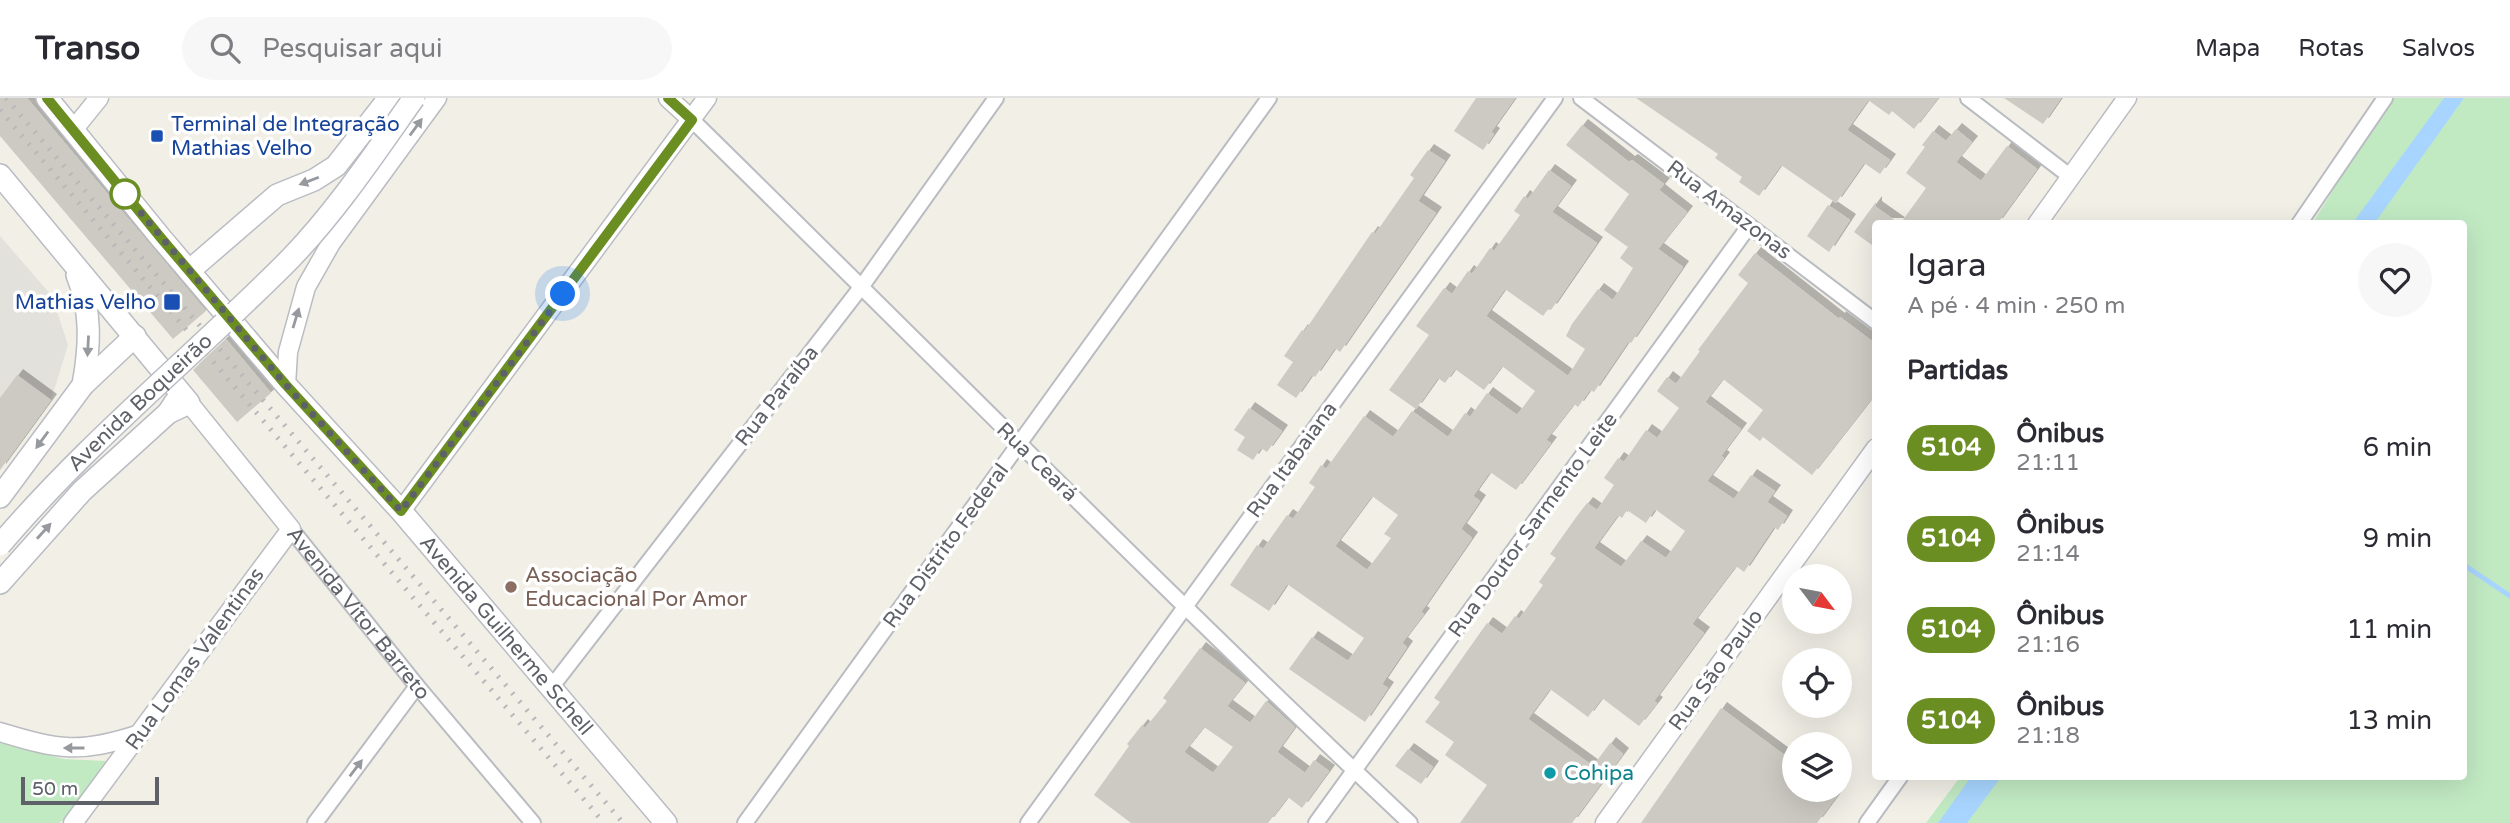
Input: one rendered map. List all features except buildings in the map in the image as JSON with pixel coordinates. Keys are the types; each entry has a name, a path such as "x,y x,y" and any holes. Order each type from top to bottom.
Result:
{"main road":[{"name":"Avenida Guilherme Schell","path":"47,98 286,385 401,511 550,690 666,823"},
{"path":"189,271 277,195 314,180 336,166 388,98"},
{"name":"Avenida Boqueirão","path":"0,545 42,497 292,256 349,191 414,98"},
{"path":"0,175 185,398 82,491 0,583"},
{"path":"70,260 84,295 89,320 88,360 83,385"},
{"path":"0,497 83,385 135,335"}],"street":[{"path":"73,130 99,98"},
{"path":"286,385 288,352 306,287 331,243 437,98"},
{"name":"Rua Ceará","path":"668,98 862,286 1018,445 1410,823"},
{"path":"401,511 707,98"},
{"name":"Rua Paraíba","path":"550,690 862,286 996,98"},
{"name":"Rua Distrito Federal","path":"745,823 1269,98"},
{"name":"Rua Itabaiana","path":"1028,823 1555,98"},
{"name":"Rua Amazonas","path":"1581,98 1872,319"},
{"path":"1968,98 2071,177"},
{"path":"2041,220 2127,98"},
{"path":"2302,220 2385,98"},
{"name":"Rua Doutor Sarmento Leite","path":"1316,823 1749,226"},
{"name":"Avenida Vitor Barreto","path":"185,398 417,686 533,823"},
{"name":"Rua São Paulo","path":"1605,823 1872,454"},
{"name":"Rua Lomas Valentinas","path":"73,823 291,529"},
{"path":"315,823 417,686"},
{"path":"0,732 45,745 74,749 111,743 140,734"},
{"path":"1867,823 1898,780"}],"shaded area":[{"path":"0,236 52,296 68,345 51,400 0,470"}],"green space":[{"path":"2390,98 2510,98 2510,823 1926,823 1958,780 2467,780 2467,220 2314,220"},
{"path":"0,743 64,759 106,761 67,817 59,823 0,823"}],"water":[{"path":"2444,98 2464,98 2377,220 2355,220"},
{"path":"1969,780 1999,780 1967,823 1938,823"}],"waterway":[{"path":"2467,567 2510,596"}],"railway":[{"path":"6,98 623,823"},
{"path":"0,110 604,823"}],"bus line":[{"name":"5104","path":"47,98 286,385 401,511 692,120 668,98"}],"place":[{"name":"Terminal de Integração Mathias Velho","path":"157,136"},
{"name":"Mathias Velho","path":"172,302"},
{"name":"Associação Educacional Por Amor","path":"511,587"},
{"name":"Cohipa","path":"1550,773"}],"route":[{"path":"125,194 286,385 401,511 563,294"}]}
